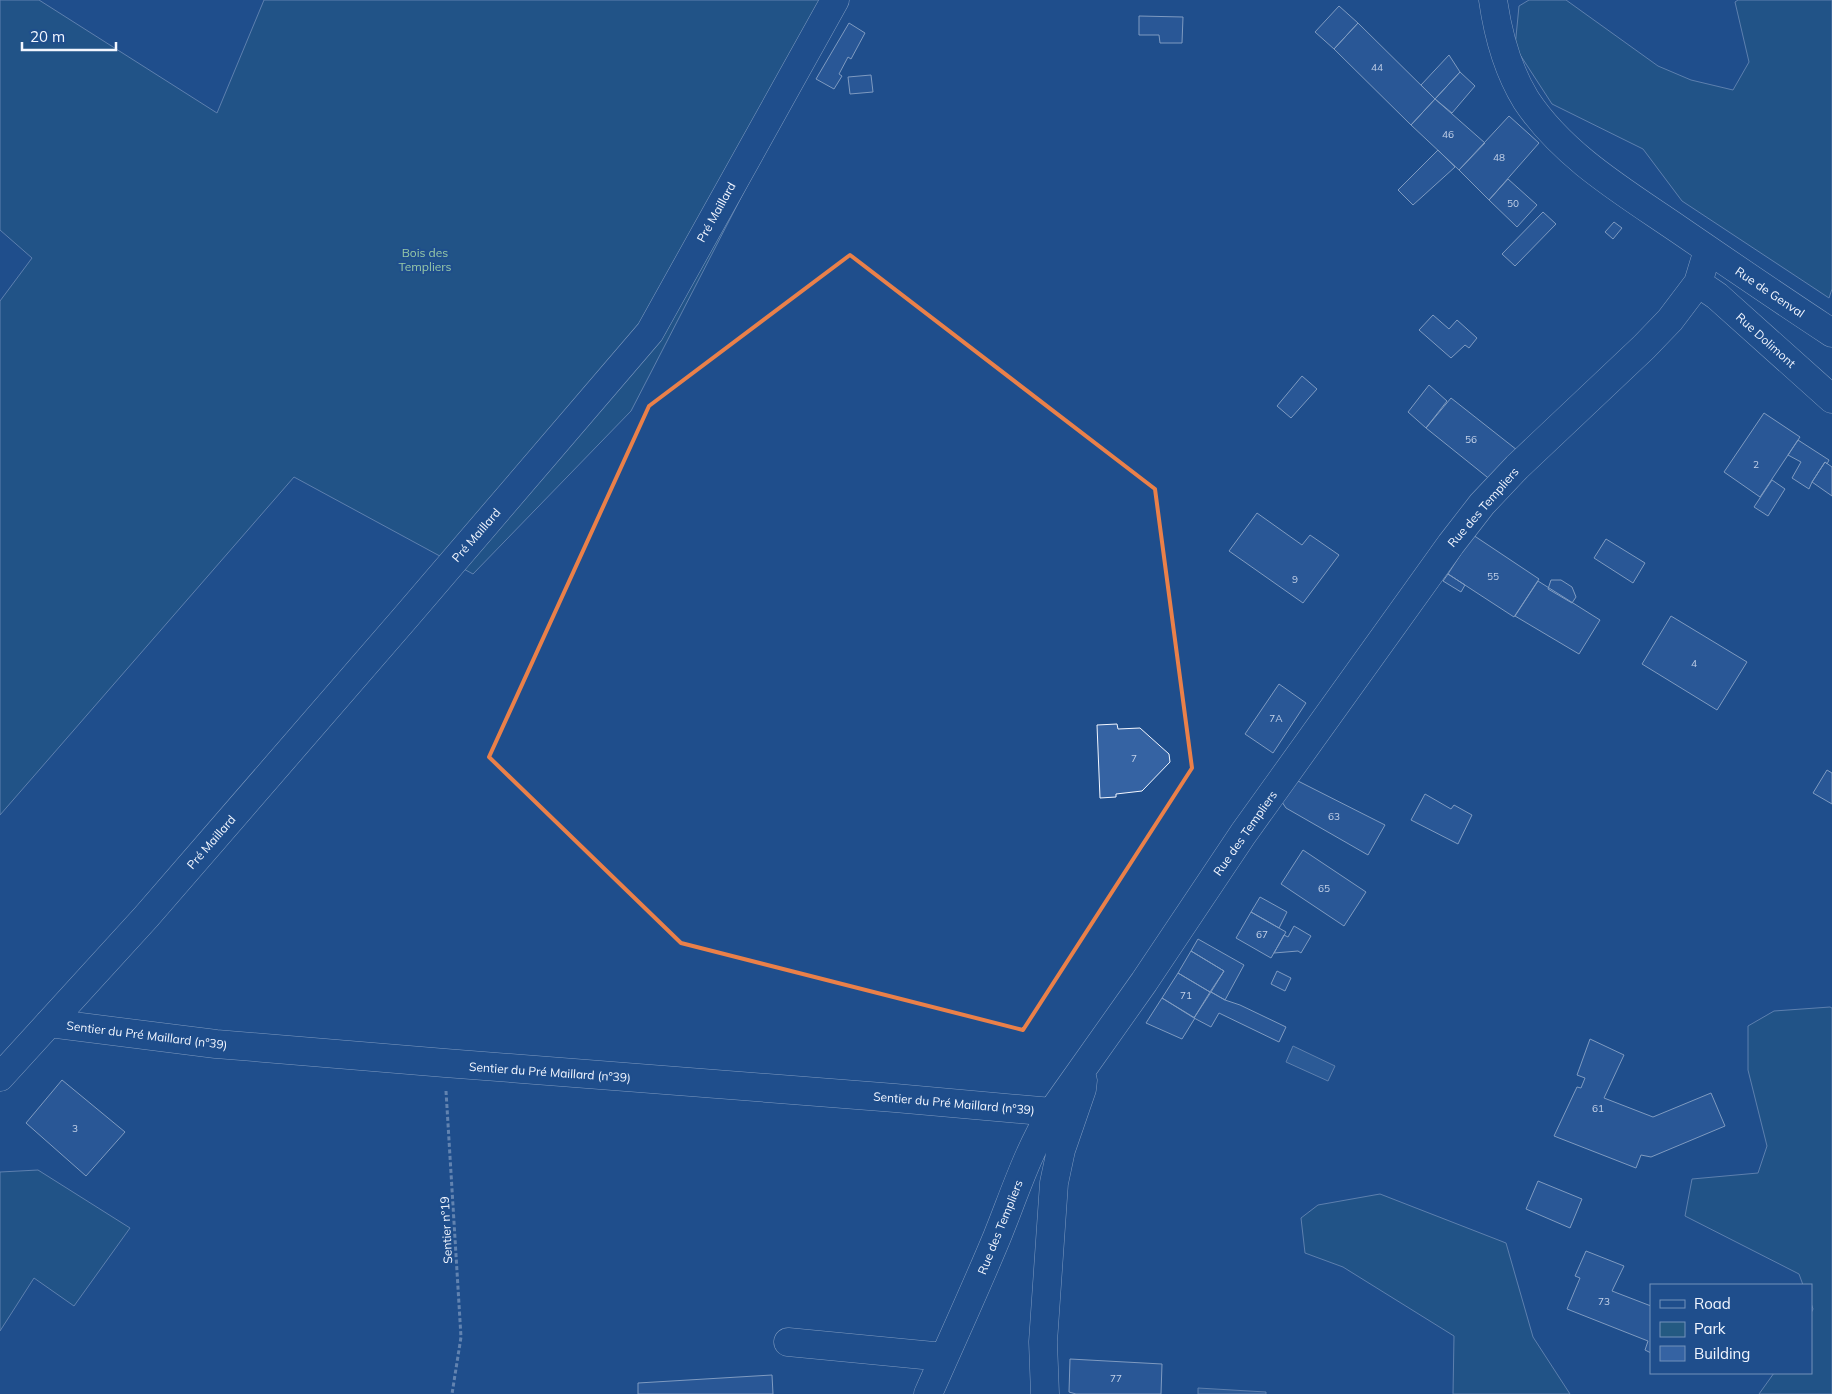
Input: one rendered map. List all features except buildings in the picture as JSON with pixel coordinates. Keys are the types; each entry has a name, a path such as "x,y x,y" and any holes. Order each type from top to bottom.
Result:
{"street":[{"name":"Pré Maillard","path":"0,1077 146,917 650,332 835,0"},
{"path":"1493,0 1502,49 1513,76 1527,100 1546,124 1585,163 1708,250"},
{"name":"Rue des Templiers","path":"928,1394 996,1238 1020,1177 1052,1112 1243,834 1451,544 1482,504 1517,467 1670,320 1698,283 1708,250"},
{"name":"Rue de Genval","path":"1708,250 1832,334"},
{"name":"Rue Dolimont","path":"1698,283 1717,296 1832,399"},
{"name":"Sentier du Pré Maillard (n°39)","path":"49,1023 216,1044 1052,1112"},
{"name":"Rue des Templiers","path":"1045,1394 1043,1342 1054,1183 1061,1150 1082,1089 1084,1067"},
{"path":"788,1342 944,1358"}],"path":[{"name":"Sentier n°19","path":"445,1063 461,1337 452,1394"}],"highlighted area":[{"path":"850,255 1155,489 1192,768 1023,1030 681,943 489,757 649,406"}],"green space":[{"name":"Bois des Templiers","path":"0,0 39,0 217,113 264,0 843,0 631,411 473,574 294,477 0,815 0,301 32,258 0,230"},
{"path":"1529,0 1566,0 1658,66 1691,80 1733,90 1749,62 1735,2 1738,0 1832,0 1832,289 1829,298 1682,201 1643,149 1552,104 1515,47 1519,6"},
{"path":"1832,1008 1832,1394 1759,1394 1773,1374 1812,1374 1812,1284 1803,1284 1799,1274 1685,1216 1692,1179 1758,1173 1767,1146 1748,1070 1748,1026 1774,1011"},
{"path":"38,1170 130,1228 74,1306 34,1278 0,1331 0,1172"},
{"path":"1380,1194 1506,1243 1533,1337 1570,1394 1453,1394 1454,1336 1343,1267 1305,1253 1301,1218 1318,1205"}],"shaded area":[{"path":"1293,1046 1335,1066 1328,1081 1286,1062"},
{"path":"1198,1388 1266,1392 1266,1394 1198,1394"}]}
